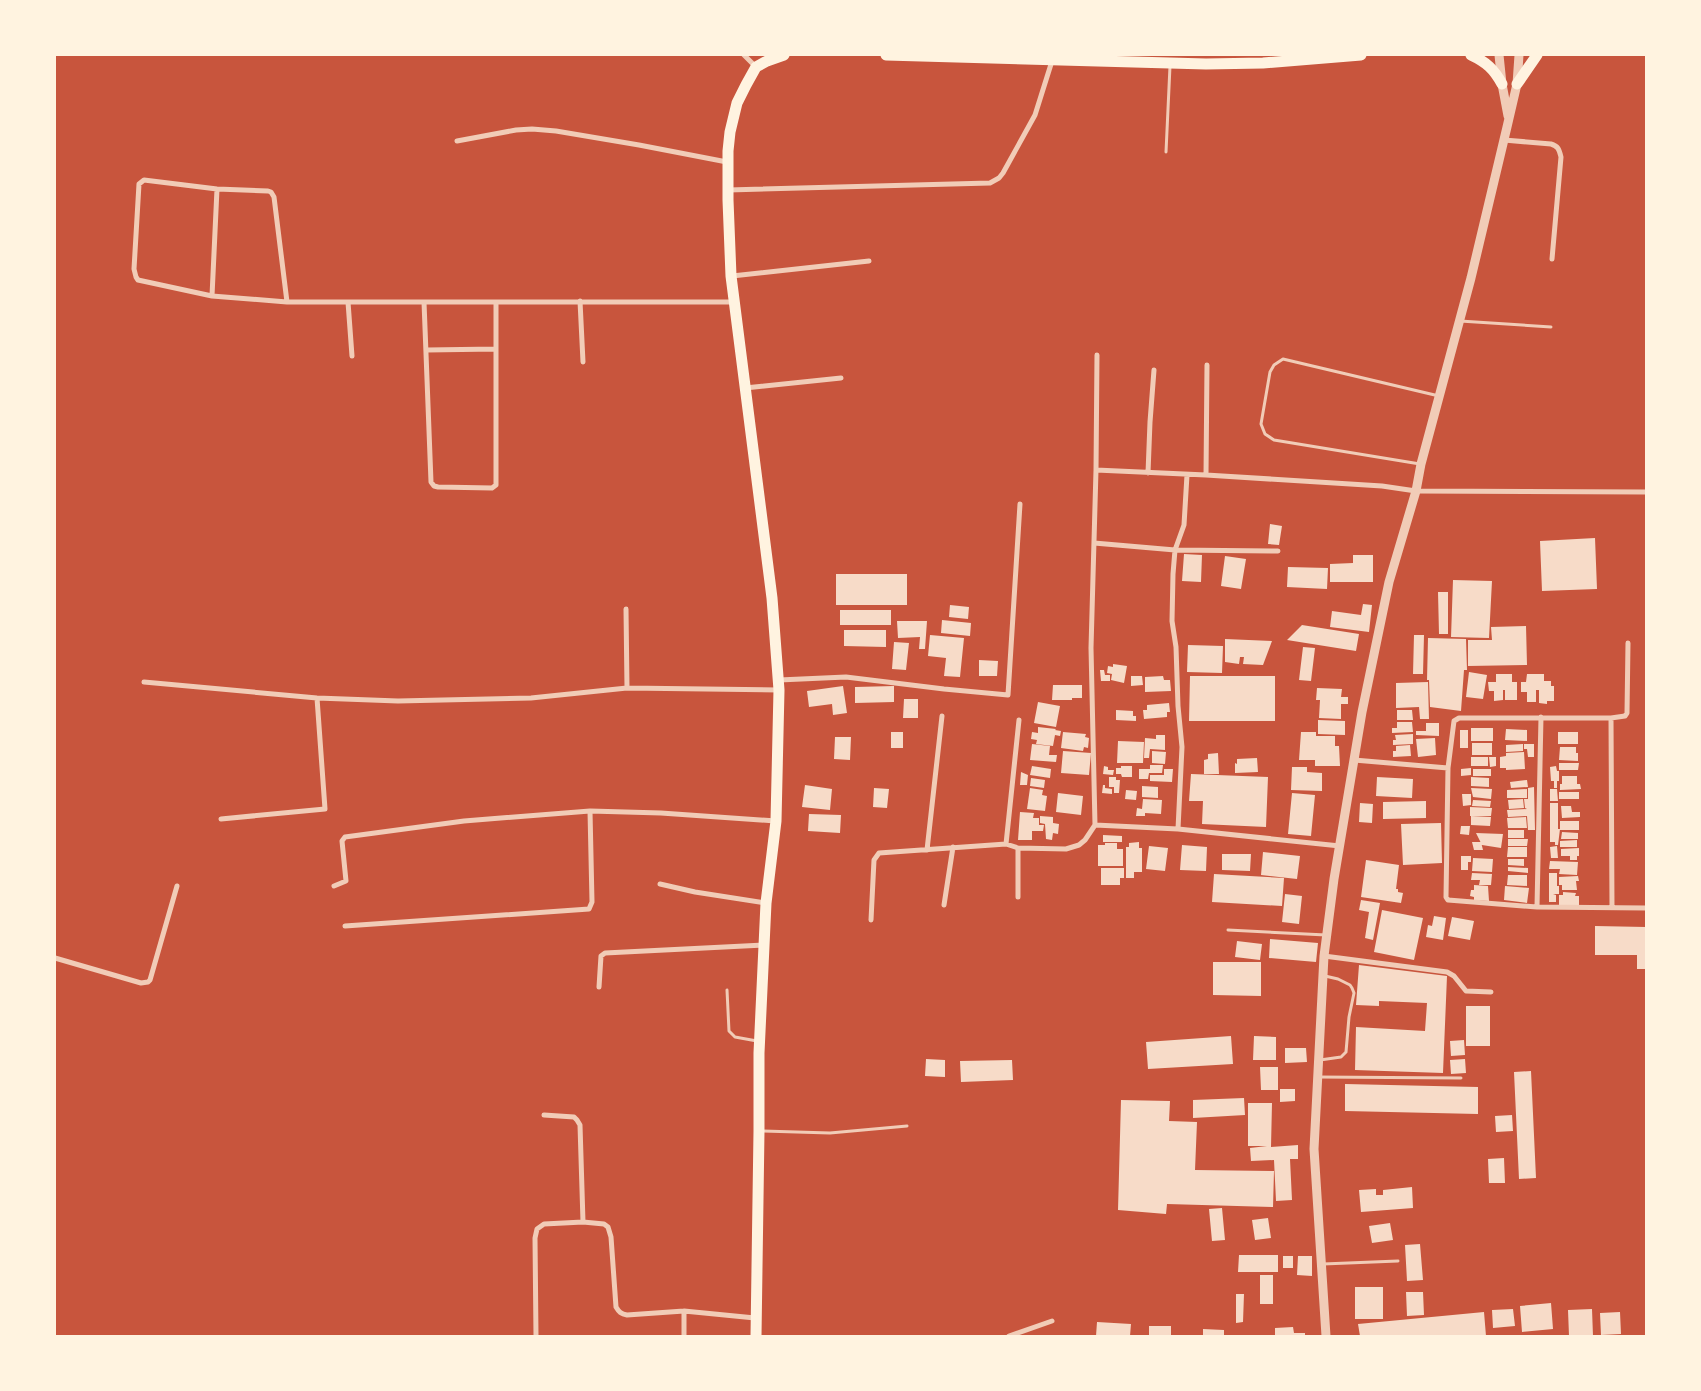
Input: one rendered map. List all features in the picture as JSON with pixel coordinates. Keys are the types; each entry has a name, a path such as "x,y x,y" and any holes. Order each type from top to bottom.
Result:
{"highway":[{"path":"756,1336 760,1041 766,903 776,821 779,685 772,598 731,276 728,162 730,132 737,103 756,67 784,55"},
{"path":"886,55 1052,60 1090,58 1171,62 1205,59 1264,63 1361,55"},
{"path":"1471,55 1488,64 1502,84"},
{"path":"1517,84 1537,55"}],"street":[{"path":"744,55 756,67"},
{"path":"1500,55 1502,84 1509,121"},
{"path":"1326,1336 1314,1149 1322,975 1340,846 1362,712 1389,582 1416,491 1421,464 1460,321 1509,121 1517,84 1519,55"},
{"path":"728,190 990,182 999,178 1003,173 1035,115 1052,60"},
{"path":"457,141 516,130 532,129 556,131 728,162"},
{"path":"1504,140 1551,144 1557,146 1560,151 1552,259"},
{"path":"287,302 273,194 268,191 217,189 141,181 138,187 134,269 136,277 138,280 212,296 287,302 734,302"},
{"path":"212,296 217,189"},
{"path":"731,276 869,260"},
{"path":"348,302 352,356"},
{"path":"424,302 432,484 438,487 492,488 496,485 496,302"},
{"path":"580,302 583,362"},
{"path":"427,350 496,349"},
{"path":"871,920 874,860 879,853 1006,844 1018,848 1074,848 1084,840 1094,825 1091,648 1097,355"},
{"path":"1206,475 1207,366"},
{"path":"1148,473 1154,370"},
{"path":"745,388 842,378"},
{"path":"1096,470 1382,486 1416,491 1646,492"},
{"path":"1178,829 1182,747 1178,706 1176,647 1172,621 1172,574 1175,550 1184,525 1187,475"},
{"path":"144,682 317,698 398,701 531,698 626,688 779,685 846,677 944,689 1008,694 1020,504"},
{"path":"1094,543 1175,550 1278,551"},
{"path":"626,608 626,688"},
{"path":"1628,643 1627,713 1623,716 1611,718 1456,719 1448,768 1446,899 1537,907 1646,908"},
{"path":"221,819 325,809 317,698"},
{"path":"927,850 942,716"},
{"path":"1537,907 1540,718"},
{"path":"1611,718 1612,908"},
{"path":"1006,844 1019,720"},
{"path":"1354,760 1448,768"},
{"path":"334,886 346,881 342,841 345,837 464,822 590,811 675,814 776,821"},
{"path":"345,926 588,909 592,902 590,811"},
{"path":"1094,825 1178,829 1340,846"},
{"path":"944,905 953,847"},
{"path":"1018,848 1018,897"},
{"path":"660,884 695,892 766,903"},
{"path":"55,958 141,983 148,982 177,886"},
{"path":"599,987 601,956 605,953 764,945"},
{"path":"1324,956 1448,972 1454,976 1466,991 1491,992"},
{"path":"544,1115 574,1117 580,1125 583,1222"},
{"path":"536,1336 535,1238 537,1229 544,1224 583,1222 604,1224 608,1227 611,1237 616,1307 622,1314 684,1311 756,1318"},
{"path":"684,1311 684,1336"},
{"path":"1009,1336 1052,1321"}],"lane":[{"path":"1166,152 1171,62"},
{"path":"1460,321 1551,327"},
{"path":"1421,464 1274,440 1265,434 1261,424 1270,372 1274,365 1284,359 1440,396"},
{"path":"1228,930 1327,935"},
{"path":"1319,1060 1340,1057 1346,1052 1349,1018 1354,993 1350,985 1338,979 1322,975"},
{"path":"727,990 729,1031 731,1035 746,1040 760,1041"},
{"path":"1318,1076 1461,1078"},
{"path":"760,1131 830,1133 907,1126"},
{"path":"1322,1264 1398,1261"}],"building":[{"path":"1270,524 1282,526 1279,545 1268,544"},
{"path":"1595,538 1597,589 1542,591 1540,541"},
{"path":"1184,554 1202,555 1201,582 1182,581"},
{"path":"1353,555 1373,555 1373,582 1330,582 1330,564 1353,563"},
{"path":"1225,556 1246,559 1241,589 1221,586"},
{"path":"1288,567 1328,568 1327,589 1287,587"},
{"path":"836,574 907,574 907,605 836,605"},
{"path":"1453,580 1492,581 1489,638 1451,637"},
{"path":"1438,592 1448,592 1448,634 1439,634"},
{"path":"1363,604 1372,605 1369,632 1330,627 1332,611 1361,615"},
{"path":"950,605 969,607 968,619 949,617"},
{"path":"840,610 891,610 891,625 840,625"},
{"path":"942,620 971,623 970,636 941,633"},
{"path":"897,621 927,621 925,649 919,649 920,637 898,638"},
{"path":"1302,625 1359,634 1356,651 1287,640"},
{"path":"1526,626 1527,665 1468,666 1468,640 1492,640 1491,627"},
{"path":"844,630 886,630 886,647 844,646"},
{"path":"930,635 964,638 960,677 944,676 946,658 928,656"},
{"path":"1414,635 1424,635 1423,674 1413,674"},
{"path":"1428,638 1466,639 1467,670 1464,670 1461,711 1430,707 1429,680 1427,680"},
{"path":"1225,639 1272,641 1263,665 1243,664 1244,657 1240,657 1239,664 1225,662"},
{"path":"894,642 909,643 906,670 892,669"},
{"path":"1188,645 1223,646 1222,673 1187,672"},
{"path":"1303,647 1315,648 1311,681 1299,680"},
{"path":"979,660 998,661 997,676 979,676"},
{"path":"1113,664 1127,666 1124,683 1111,680 1112,674 1107,673 1108,666 1113,667"},
{"path":"1100,670 1104,670 1105,675 1110,675 1110,681 1101,681"},
{"path":"1469,672 1487,675 1483,699 1466,697"},
{"path":"1496,674 1512,674 1512,682 1517,682 1517,700 1505,700 1505,690 1503,690 1503,700 1494,701 1494,691 1489,691 1488,682 1496,682"},
{"path":"1527,674 1544,674 1544,681 1551,681 1551,686 1554,686 1554,701 1547,701 1547,704 1539,703 1539,690 1536,690 1536,702 1527,702 1527,692 1521,692 1521,682 1526,682"},
{"path":"1131,676 1142,676 1143,685 1131,686"},
{"path":"1163,676 1164,680 1170,680 1171,691 1145,692 1145,677"},
{"path":"1190,676 1275,676 1275,721 1189,721"},
{"path":"1428,682 1429,719 1420,719 1419,707 1396,708 1396,683"},
{"path":"1053,685 1082,685 1082,698 1052,700"},
{"path":"843,686 847,713 833,715 832,704 809,707 807,691"},
{"path":"894,686 894,702 855,703 855,687"},
{"path":"1317,688 1342,689 1341,697 1348,697 1348,704 1341,704 1341,719 1319,718 1320,700 1316,700"},
{"path":"904,699 918,699 918,718 903,718"},
{"path":"1038,702 1060,706 1056,727 1034,723"},
{"path":"1169,703 1170,712 1167,712 1167,717 1144,719 1143,710 1147,710 1147,705"},
{"path":"1116,710 1133,711 1136,721 1116,720"},
{"path":"1397,710 1412,710 1413,720 1397,720"},
{"path":"1318,720 1345,721 1345,735 1318,734"},
{"path":"1397,722 1412,722 1413,732 1392,733 1392,728 1397,728"},
{"path":"1426,723 1439,723 1439,736 1416,735 1416,731 1426,731"},
{"path":"1038,727 1061,731 1060,736 1055,735 1053,746 1036,744 1037,740 1031,739 1032,732 1038,733"},
{"path":"1471,728 1493,728 1493,741 1471,741"},
{"path":"1506,729 1527,730 1527,741 1505,740"},
{"path":"1460,730 1468,730 1468,748 1460,748"},
{"path":"891,732 903,732 903,748 891,748"},
{"path":"1063,732 1086,734 1085,737 1089,738 1088,748 1084,747 1083,751 1061,748"},
{"path":"1301,732 1316,732 1316,736 1335,736 1335,746 1339,746 1340,766 1315,766 1315,760 1299,760"},
{"path":"1558,732 1578,732 1578,744 1558,744"},
{"path":"1413,734 1413,744 1393,745 1393,740 1396,740 1395,735"},
{"path":"1156,735 1165,735 1165,750 1150,749 1149,758 1144,758 1145,738 1156,739"},
{"path":"835,737 851,737 850,760 834,759"},
{"path":"1435,738 1436,755 1418,757 1416,739"},
{"path":"1118,741 1144,742 1143,763 1117,763"},
{"path":"1472,743 1492,743 1492,755 1472,755"},
{"path":"1032,744 1050,746 1049,755 1057,755 1056,762 1030,760"},
{"path":"1523,744 1523,751 1506,752 1506,745"},
{"path":"1524,744 1534,744 1534,757 1528,757"},
{"path":"1410,745 1411,756 1393,757 1393,751 1396,751 1396,746"},
{"path":"1560,747 1576,747 1578,761 1559,760"},
{"path":"1063,751 1091,753 1089,775 1061,773"},
{"path":"1152,751 1166,752 1165,764 1152,763"},
{"path":"1524,752 1525,769 1506,770 1506,768 1500,768 1500,757 1506,756 1506,753"},
{"path":"1218,753 1219,774 1204,774 1204,760 1208,759 1208,754"},
{"path":"1471,757 1488,757 1488,766 1471,766"},
{"path":"1489,757 1496,757 1496,766 1490,767"},
{"path":"1257,758 1258,772 1235,773 1237,759"},
{"path":"1559,763 1579,763 1578,770 1559,770"},
{"path":"1150,765 1163,765 1162,773 1149,773 1148,779 1139,779 1139,769 1150,769"},
{"path":"1032,766 1051,769 1050,778 1030,775"},
{"path":"1104,766 1108,767 1108,770 1114,770 1113,775 1103,774"},
{"path":"1121,766 1132,766 1132,777 1122,777 1121,774 1116,774 1116,768 1121,768"},
{"path":"1556,766 1557,771 1559,771 1559,781 1557,781 1557,788 1554,788 1554,781 1551,781 1550,767"},
{"path":"1292,767 1307,767 1307,772 1322,773 1322,791 1291,790"},
{"path":"1471,768 1471,775 1461,776 1461,769"},
{"path":"1164,769 1173,769 1172,782 1150,781 1150,775 1164,775"},
{"path":"1473,769 1491,769 1491,776 1473,776"},
{"path":"1021,772 1028,775 1027,785 1020,785"},
{"path":"1191,774 1268,777 1266,827 1202,824 1203,801 1189,801"},
{"path":"1562,776 1577,776 1577,784 1580,784 1581,789 1560,790"},
{"path":"1109,777 1116,777 1116,780 1120,780 1119,793 1114,793 1114,787 1109,787"},
{"path":"1377,777 1413,779 1412,798 1376,796"},
{"path":"1471,777 1489,778 1489,787 1471,786"},
{"path":"1031,778 1045,780 1044,788 1030,786"},
{"path":"1527,780 1528,787 1511,788 1510,782"},
{"path":"805,785 832,789 830,810 802,807"},
{"path":"1103,785 1105,785 1105,788 1112,789 1112,794 1102,793"},
{"path":"1142,786 1158,787 1158,798 1142,797"},
{"path":"1534,787 1535,830 1528,830 1527,816 1508,817 1507,810 1527,809 1525,808 1524,799 1528,799 1528,788"},
{"path":"874,788 889,789 887,808 873,807"},
{"path":"1030,788 1043,790 1042,795 1047,796 1045,811 1027,809"},
{"path":"1471,788 1492,789 1491,799 1473,797"},
{"path":"1527,789 1527,798 1507,798 1507,790"},
{"path":"1550,789 1557,789 1558,801 1550,801"},
{"path":"1126,790 1137,791 1136,800 1125,799"},
{"path":"1559,792 1579,792 1579,799 1559,799"},
{"path":"1058,793 1083,796 1081,815 1056,812"},
{"path":"1292,793 1315,795 1311,836 1288,834"},
{"path":"1462,794 1471,794 1471,805 1463,806"},
{"path":"1143,799 1162,800 1161,814 1145,813 1145,816 1136,816 1137,808 1142,809"},
{"path":"1523,799 1524,808 1509,809 1508,800"},
{"path":"1473,800 1491,801 1490,807 1472,806"},
{"path":"1426,801 1426,818 1383,819 1383,802"},
{"path":"1360,803 1373,804 1372,823 1359,822"},
{"path":"1550,803 1558,803 1558,829 1560,829 1558,845 1555,845 1555,842 1550,842"},
{"path":"1561,806 1571,806 1572,812 1580,812 1580,817 1562,818"},
{"path":"1470,807 1492,808 1491,816 1470,816"},
{"path":"1020,812 1034,813 1033,818 1039,818 1039,825 1044,825 1043,831 1032,831 1032,840 1018,840"},
{"path":"809,814 841,815 840,833 808,831"},
{"path":"1040,816 1053,817 1053,823 1059,824 1058,834 1053,833 1052,840 1046,839 1045,824 1040,823"},
{"path":"1471,816 1491,817 1490,826 1471,825"},
{"path":"1526,817 1527,828 1508,828 1507,818"},
{"path":"1560,821 1579,821 1579,830 1560,830"},
{"path":"1441,823 1442,863 1403,865 1401,824"},
{"path":"1461,826 1470,826 1469,835 1460,834"},
{"path":"1508,830 1524,830 1524,838 1508,838"},
{"path":"1562,832 1578,833 1578,839 1561,839"},
{"path":"1476,833 1503,834 1501,848 1482,845"},
{"path":"1103,835 1122,836 1122,842 1103,842"},
{"path":"1508,839 1528,839 1527,846 1508,846"},
{"path":"1577,840 1577,847 1560,847 1560,841"},
{"path":"1139,842 1139,848 1142,848 1142,872 1134,872 1134,878 1126,878 1126,847 1129,847 1129,843"},
{"path":"1472,842 1481,842 1483,850 1474,850"},
{"path":"1105,843 1117,843 1117,849 1123,849 1123,866 1098,866 1098,845 1105,845"},
{"path":"1182,845 1207,847 1206,871 1180,870"},
{"path":"1149,846 1168,848 1165,871 1146,869"},
{"path":"1557,846 1558,858 1551,858 1550,847"},
{"path":"1508,847 1527,847 1527,857 1507,857"},
{"path":"1579,848 1577,860 1570,860 1570,856 1561,856 1561,849"},
{"path":"1263,852 1300,856 1297,879 1261,875"},
{"path":"1222,854 1251,854 1250,871 1222,870"},
{"path":"1461,856 1471,856 1471,862 1468,862 1468,870 1461,870"},
{"path":"1473,858 1493,859 1492,872 1472,871"},
{"path":"1508,859 1524,859 1524,866 1508,865"},
{"path":"1366,860 1399,865 1396,889 1398,889 1398,892 1403,893 1401,903 1361,897"},
{"path":"1550,861 1578,862 1577,875 1559,874 1560,869 1549,869"},
{"path":"1508,867 1528,868 1528,873 1508,871"},
{"path":"1101,868 1124,868 1124,878 1120,878 1120,885 1101,885"},
{"path":"1472,873 1492,874 1491,885 1479,885 1480,880 1471,880"},
{"path":"1549,873 1557,873 1559,894 1553,894 1556,895 1556,902 1549,902"},
{"path":"1214,874 1284,878 1282,906 1212,902"},
{"path":"1508,875 1527,875 1527,886 1507,885"},
{"path":"1578,876 1579,881 1576,881 1577,890 1562,890 1562,885 1559,885 1559,877"},
{"path":"1474,885 1488,886 1489,901 1474,900 1474,897 1470,896 1471,890 1474,890"},
{"path":"1505,886 1529,888 1527,903 1504,900"},
{"path":"1563,892 1576,893 1575,896 1579,896 1579,906 1559,905 1559,895 1563,895"},
{"path":"1285,894 1302,896 1299,924 1282,922"},
{"path":"1361,900 1380,903 1373,940 1365,938 1369,912 1359,910"},
{"path":"1382,910 1423,918 1414,960 1374,952"},
{"path":"1434,916 1446,918 1443,940 1426,937 1428,925 1432,926"},
{"path":"1452,917 1474,921 1470,940 1448,936"},
{"path":"1595,926 1646,927 1646,969 1637,969 1637,955 1595,955"},
{"path":"1270,939 1318,943 1316,962 1269,958"},
{"path":"1237,941 1262,944 1260,960 1235,957"},
{"path":"1213,962 1261,962 1261,996 1213,995"},
{"path":"1359,965 1447,976 1443,1073 1355,1070 1356,1027 1425,1031 1427,1003 1379,1001 1379,1006 1356,1005"},
{"path":"1466,1006 1490,1006 1490,1046 1466,1046"},
{"path":"1231,1036 1233,1064 1148,1069 1146,1042"},
{"path":"1254,1036 1276,1037 1276,1060 1253,1060"},
{"path":"1464,1040 1465,1055 1451,1056 1450,1041"},
{"path":"1285,1048 1306,1048 1307,1062 1285,1063"},
{"path":"926,1059 945,1060 945,1077 925,1076"},
{"path":"1465,1059 1466,1073 1451,1074 1450,1060"},
{"path":"1012,1060 1013,1080 961,1082 960,1061"},
{"path":"1260,1067 1278,1067 1278,1090 1261,1090"},
{"path":"1531,1071 1536,1178 1519,1179 1514,1072"},
{"path":"1345,1084 1478,1087 1478,1114 1345,1111"},
{"path":"1280,1089 1295,1089 1295,1101 1280,1102"},
{"path":"1244,1098 1245,1115 1193,1118 1193,1100"},
{"path":"1121,1100 1170,1101 1169,1121 1197,1122 1195,1170 1274,1171 1273,1207 1167,1204 1166,1214 1118,1210"},
{"path":"1248,1103 1272,1103 1271,1147 1298,1145 1298,1159 1290,1159 1292,1200 1276,1201 1274,1160 1251,1161 1250,1148 1267,1146 1248,1146"},
{"path":"1512,1115 1513,1131 1496,1132 1495,1116"},
{"path":"1504,1158 1505,1183 1489,1183 1488,1159"},
{"path":"1412,1187 1413,1208 1361,1212 1359,1190 1376,1189 1376,1195 1383,1195 1383,1190"},
{"path":"1222,1208 1225,1240 1212,1241 1209,1209"},
{"path":"1268,1218 1271,1238 1255,1240 1252,1220"},
{"path":"1390,1223 1393,1240 1372,1243 1369,1226"},
{"path":"1420,1244 1423,1280 1407,1281 1405,1245"},
{"path":"1239,1255 1278,1255 1278,1272 1238,1272"},
{"path":"1283,1256 1293,1256 1293,1268 1283,1268"},
{"path":"1298,1256 1312,1256 1312,1276 1297,1275"},
{"path":"1260,1275 1273,1275 1273,1304 1260,1304"},
{"path":"1355,1287 1383,1287 1383,1319 1355,1319"},
{"path":"1406,1292 1423,1292 1424,1315 1407,1316"},
{"path":"1236,1294 1244,1294 1243,1322 1236,1323"},
{"path":"1551,1303 1553,1329 1522,1332 1520,1306"},
{"path":"1513,1309 1515,1326 1493,1328 1492,1310"},
{"path":"1592,1309 1593,1336 1569,1336 1568,1310"},
{"path":"1484,1312 1486,1336 1360,1336 1358,1324"},
{"path":"1620,1312 1621,1334 1601,1335 1600,1313"},
{"path":"1097,1322 1131,1324 1130,1336 1096,1336"},
{"path":"1149,1326 1171,1326 1171,1336 1149,1336"},
{"path":"1293,1327 1294,1333 1305,1333 1305,1336 1275,1336 1275,1328"},
{"path":"1203,1329 1224,1330 1224,1336 1203,1336"}]}
